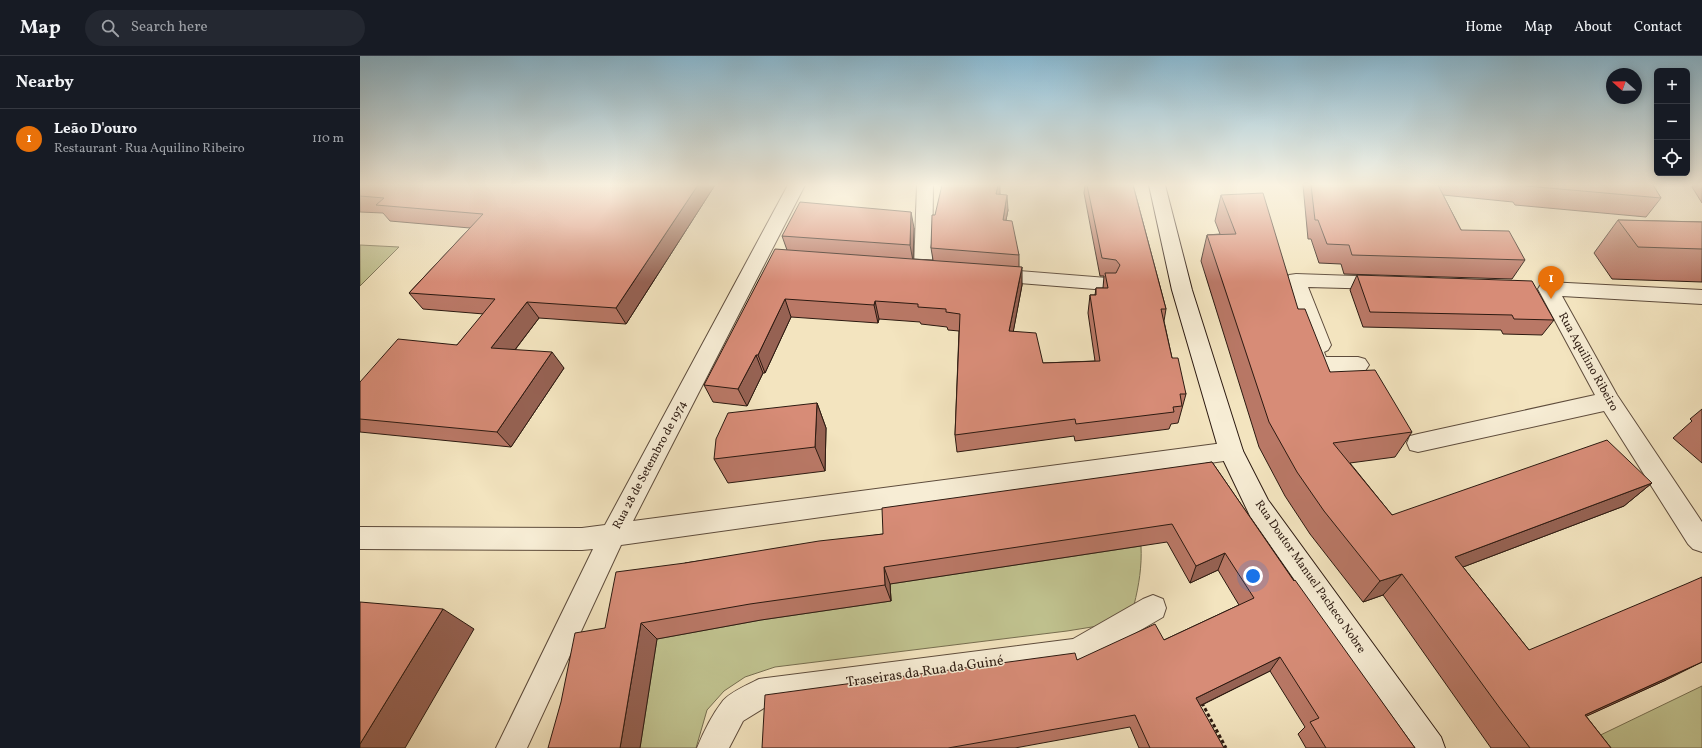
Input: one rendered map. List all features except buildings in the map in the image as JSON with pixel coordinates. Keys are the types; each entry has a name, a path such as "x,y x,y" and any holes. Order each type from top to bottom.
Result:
{"street":[{"name":"Rua 28 de Setembro de 1974","path":"510,748 613,535 767,258 784,217"},
{"path":"923,270 924,217"},
{"name":"Rua Doutor Manuel Pacheco Nobre","path":"1165,217 1182,290 1231,451 1259,508 1430,748"},
{"path":"977,274 1107,284"},
{"path":"1358,365 1319,365 1312,348 1321,345 1296,280 1401,284"},
{"name":"Rua Aquilino Ribeiro","path":"1702,297 1540,289 1609,401 1697,536 1702,541"},
{"path":"1418,443 1609,401"},
{"path":"360,538 582,539 1231,451"},
{"name":"Traseiras da Rua da Guiné","path":"712,748 733,711 759,694 1076,652 1153,608"}],"path":[{"path":"1200,699 1226,748"}],"green space":[{"path":"360,245 399,247 360,286"},
{"path":"1141,546 1140,576 1134,605 1098,626 775,667 745,677 724,691 707,710 696,748 640,748 657,639 761,620 891,601 890,584"},
{"path":"1702,686 1702,748 1588,748 1584,743"}],"place":[{"name":"Leão D'ouro","path":"1551,299"}]}
